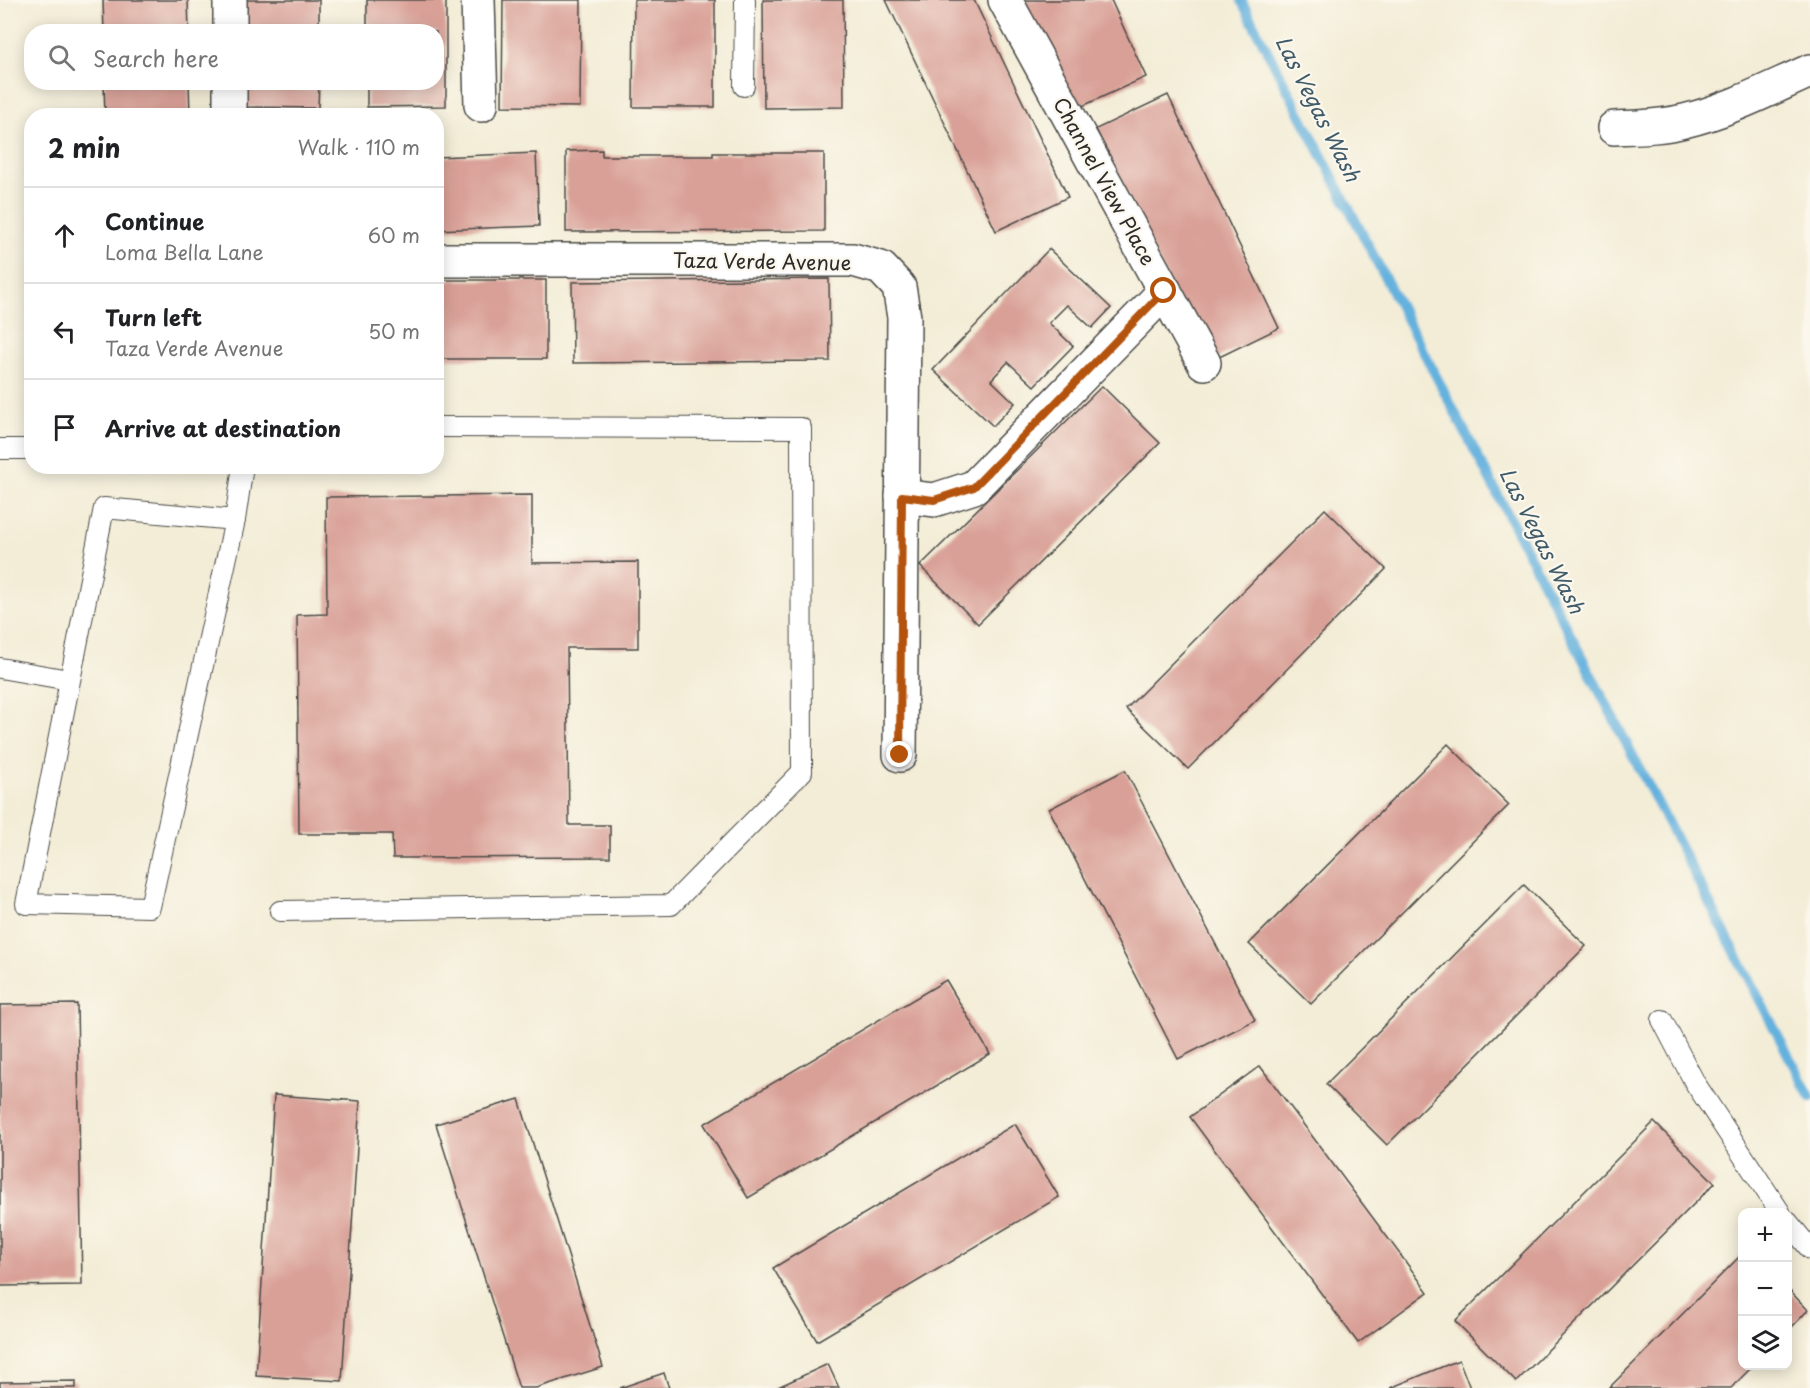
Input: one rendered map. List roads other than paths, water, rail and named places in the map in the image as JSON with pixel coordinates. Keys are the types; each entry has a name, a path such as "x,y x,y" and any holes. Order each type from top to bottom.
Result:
{"street":[{"path":"230,0 230,24"},
{"path":"478,0 481,105"},
{"name":"Channel View Place","path":"1005,0 1204,363"},
{"path":"1614,128 1648,127 1693,119 1810,71"},
{"path":"230,90 230,108"},
{"name":"Taza Verde Avenue","path":"444,260 853,260 881,268 899,287 904,317 900,755"},
{"path":"902,496 934,500 974,487 1164,291"}],"lane":[{"path":"744,86 745,0"},
{"path":"280,911 671,905 802,772 801,428 444,427"},
{"path":"0,449 24,449"},
{"path":"236,520 104,508 26,904 150,908 236,520 242,474"},
{"path":"0,668 69,680"},
{"path":"1662,1020 1695,1083 1777,1208"},
{"path":"1792,1227 1810,1249"}],"waterway":[{"name":"Las Vegas Wash","path":"1241,0 1810,1097"}]}
